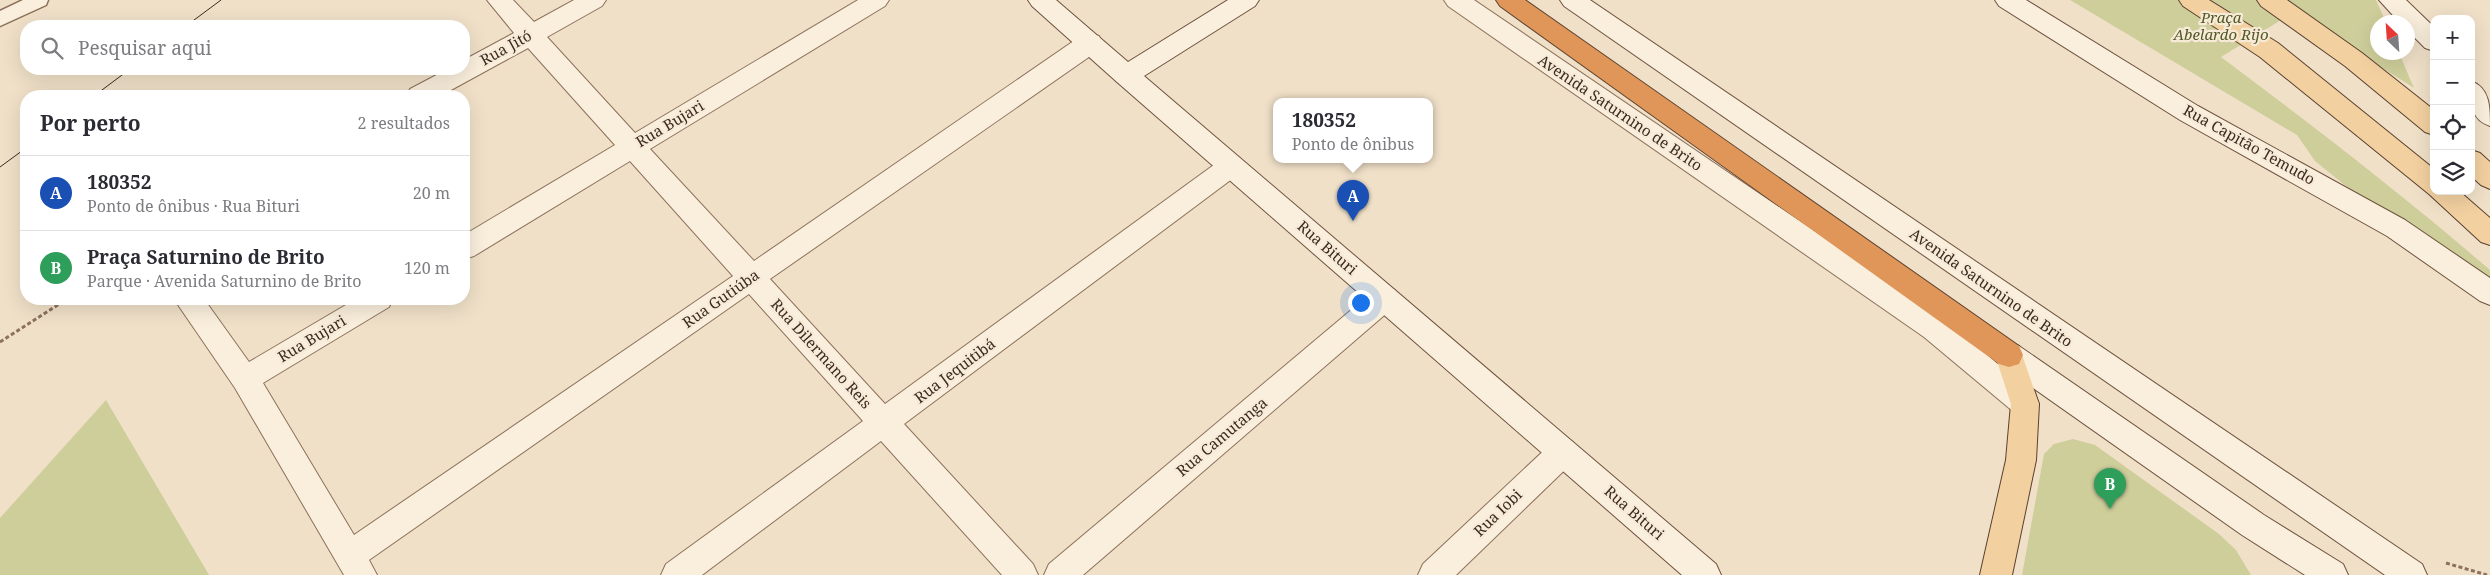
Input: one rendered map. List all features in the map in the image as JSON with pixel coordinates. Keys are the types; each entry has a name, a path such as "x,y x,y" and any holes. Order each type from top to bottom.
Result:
{"highway":[{"path":"1508,0 2010,355"}],"main road":[{"path":"2190,0 2269,50 2376,135 2430,182"},
{"path":"2269,0 2301,20 2384,82 2430,122"},
{"path":"2384,82 2418,98 2430,108"},
{"path":"2475,144 2490,156"},
{"path":"2475,164 2490,178"},
{"path":"2446,195 2490,234"},
{"path":"1996,575 2021,460 2024,404 2010,355"}],"street":[{"name":"Rua Dilermano Reis","path":"499,0 1022,575"},
{"name":"Rua Jitó","path":"470,68 594,0"},
{"name":"Rua Bujari","path":"470,244 877,0"},
{"name":"Rua Bituri","path":"1040,0 1705,575"},
{"path":"1126,75 1247,0"},
{"name":"Avenida Saturnino de Brito","path":"1456,0 1934,328 2024,404"},
{"name":"Avenida Saturnino de Brito","path":"1572,0 2411,575"},
{"name":"Rua Capitão Temudo","path":"2007,0 2188,113 2396,228 2490,292"},
{"path":"2390,0 2430,38"},
{"name":"Rua Gutiúba","path":"356,565 752,277 1090,43"},
{"name":"Rua Jitó","path":"430,90 457,75"},
{"path":"2475,96 2490,116"},
{"name":"Rua Jequitibá","path":"677,575 1231,166"},
{"name":"Rua Camutanga","path":"1060,575 1385,298"},
{"path":"192,305 245,379 356,565"},
{"name":"Rua Bujari","path":"245,379 369,305"},
{"path":"2010,355 2253,525 2332,575"},
{"name":"Rua Iobi","path":"1434,575 1563,452"}],"lane":[{"path":"0,19 38,0"}],"path":[{"path":"0,342 58,305"}],"green space":[{"name":"Praça Abelardo Rijo","path":"2070,0 2376,0 2383,15 2370,15 2370,60 2402,60 2414,88 2294,12 2221,57 2357,161 2457,242 2490,270 2490,285 2357,195 2315,161 2297,135"},
{"path":"106,400 209,575 0,575 0,518"},
{"path":"2073,439 2095,445 2219,534 2236,550 2251,575 2022,575 2044,454 2054,444"}],"tram line":[{"path":"194,20 221,0"},
{"path":"102,90 122,75"},
{"path":"0,167 20,152"}],"place":[{"name":"180352","path":"1353,221"},
{"name":"Praça Saturnino de Brito","path":"2110,509"}]}
